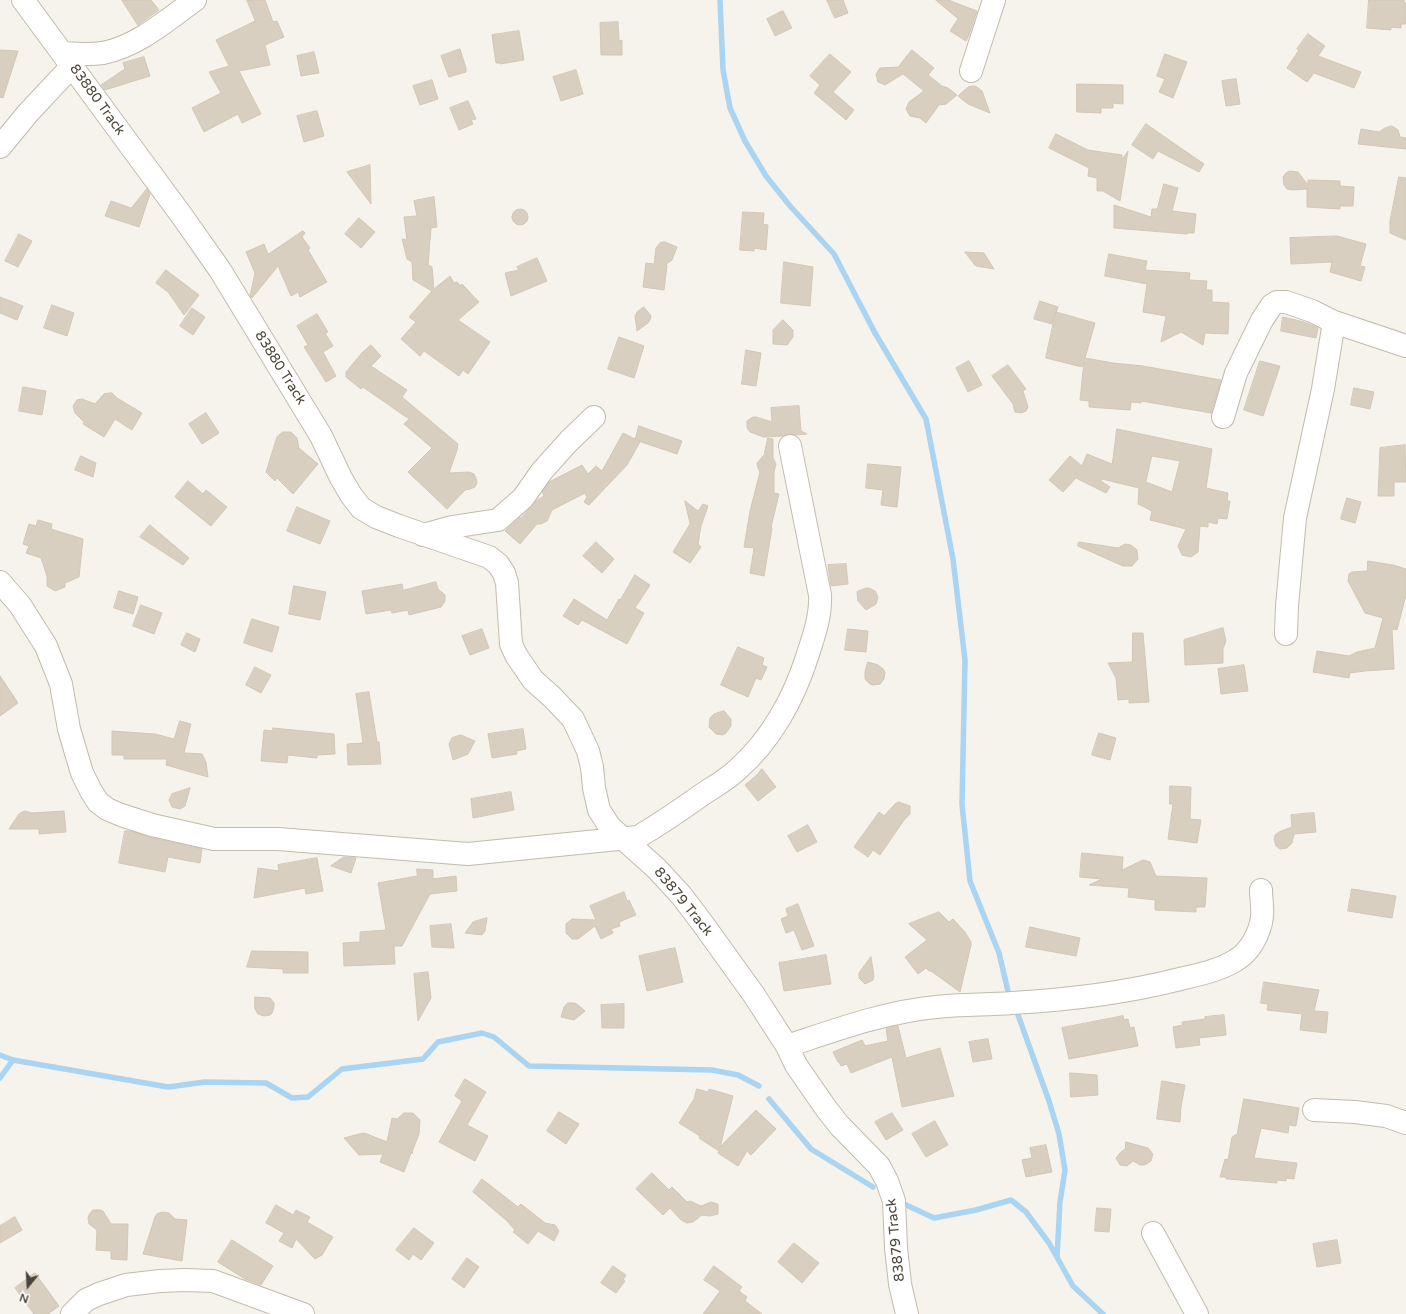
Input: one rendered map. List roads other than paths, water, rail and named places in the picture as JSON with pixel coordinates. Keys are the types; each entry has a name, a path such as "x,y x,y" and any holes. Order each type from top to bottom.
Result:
{"street":[{"name":"83880 Track","path":"23,0 182,216 225,279 321,436 351,495 361,508 376,517 423,536"},
{"path":"0,147 28,113 67,59 81,54 103,52 128,45 151,32 195,0"},
{"path":"971,71 994,0"},
{"path":"1223,417 1236,372 1262,320 1272,305 1278,302 1286,302 1312,311 1334,322 1406,346"},
{"path":"1286,634 1295,518 1323,390 1334,322"},
{"path":"423,536 452,527 498,520 523,498 542,471 569,441 594,417"},
{"path":"0,582 20,605 46,646 61,684 69,729 82,773 88,785 98,802 107,809 121,815 152,825 214,839 278,839 468,854 638,837 654,828 738,770 760,746 784,712 802,674 816,629 821,606 790,446"},
{"name":"83879 Track","path":"423,536 488,556 498,564 504,573 509,591 511,644 516,655 534,680 573,719 588,751 599,810 610,827 625,838 630,845 656,868 690,906 754,995 787,1046 796,1065 825,1107 839,1125 880,1166 887,1180 894,1201 899,1277 907,1314"},
{"path":"787,1046 871,1019 905,1011 937,1007 1053,1000 1154,986 1206,973 1236,960 1244,954 1250,946 1259,931 1262,917 1261,890"},
{"path":"1314,1110 1355,1112 1386,1116 1406,1123"},
{"path":"1153,1233 1197,1314"},
{"path":"72,1314 86,1300 126,1284 186,1280 213,1281 303,1314"}],"waterway":[{"path":"720,0 723,70 730,108 745,141 766,176 790,206 834,254 875,333 926,419 953,559 965,660 962,804 970,881 999,953 1008,991"},
{"path":"1018,1015 1049,1101 1059,1134 1065,1170 1060,1202 1057,1257"},
{"path":"0,1055 13,1060 168,1087 205,1082 266,1083 292,1098 308,1097 342,1069 423,1059 438,1042 482,1033 494,1037 529,1066 712,1070 738,1075 759,1086"},
{"path":"0,1078 13,1060"},
{"path":"769,1099 811,1149 873,1187"},
{"path":"904,1204 934,1218 976,1210 1011,1200 1026,1212 1049,1243 1073,1286 1103,1314"}]}
